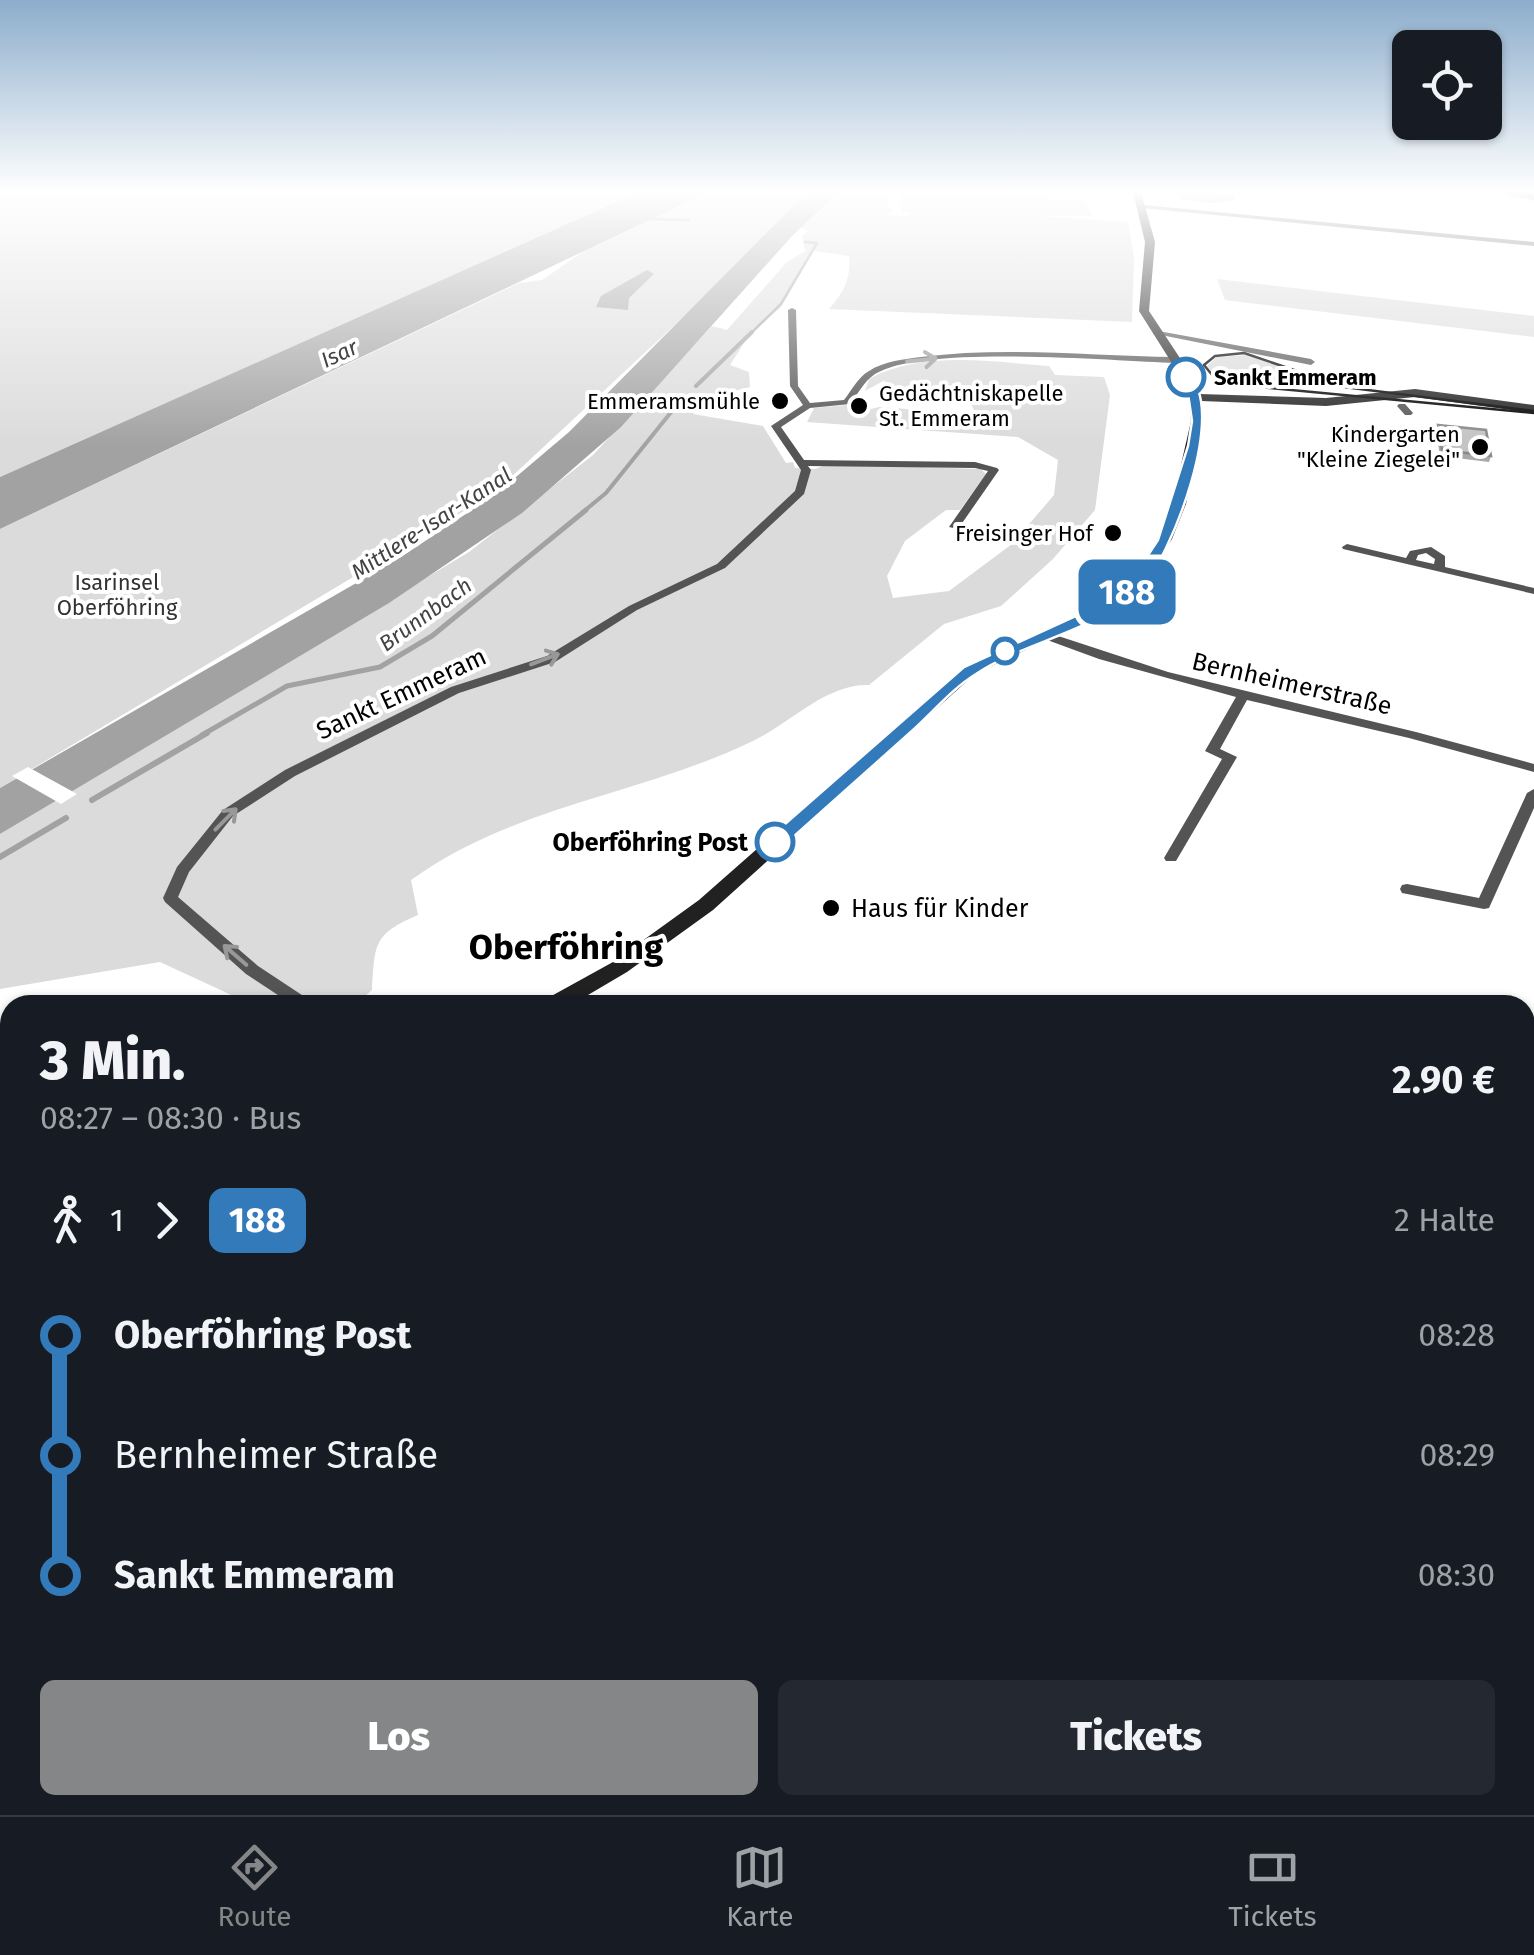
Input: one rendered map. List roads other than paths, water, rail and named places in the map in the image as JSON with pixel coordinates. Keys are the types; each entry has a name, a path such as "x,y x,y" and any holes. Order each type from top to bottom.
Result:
{"main road":[{"path":"571,995 636,957 706,905 970,670 1092,614 1134,586 1146,570 1178,504 1197,434 1194,396 1144,312 1148,277"},
{"path":"1326,402 1425,394 1534,412"},
{"path":"1194,396 1534,412"},
{"path":"1382,396 1382,402 1402,408"}],"street":[{"path":"792,310 794,386 808,406"},
{"path":"1156,332 1311,362"},
{"path":"954,527 994,470 975,464 802,464 776,426 808,406 847,402 866,376 891,365 983,358 1176,360"},
{"name":"Sankt Emmeram","path":"290,995 252,970 170,898 182,870 228,813 322,756 455,690 551,659 632,608 721,566 800,492 806,470 802,464"},
{"path":"1347,547 1534,591"},
{"name":"Bernheimerstraße","path":"1043,635 1144,672 1368,723 1534,768"},
{"path":"1172,858 1230,757 1212,751 1243,696"},
{"path":"1407,888 1484,904 1534,793"}],"water":[{"name":"Isar","path":"449,277 530,277 0,529 0,477"},
{"path":"635,277 651,277 629,298 628,310 596,307 601,296"},
{"path":"723,277 756,277 621,427 522,513 389,603 0,834 0,788 398,559 496,494 569,432"}],"waterway":[{"name":"Brunnbach","path":"749,335 781,304 797,277"},
{"name":"Brunnbach","path":"696,386 752,332"},
{"name":"Brunnbach","path":"583,512 606,493 676,406"},
{"name":"Brunnbach","path":"202,735 287,686 380,667 432,636 586,510"},
{"name":"Brunnbach","path":"92,800 207,733"},
{"name":"Brunnbach","path":"0,857 66,818"}],"tram line":[{"path":"1534,411 1344,387 1244,353 1215,356 1204,365 1213,376 1239,385 1534,413"}],"place":[{"name":"Sankt Emmeram","path":"1186,377"},
{"name":"Emmeramsmühle","path":"780,401"},
{"name":"Gedächtniskapelle St. Emmeram","path":"859,406"},
{"name":"Kindergarten \"Kleine Ziegelei\"","path":"1480,447"},
{"name":"Freisinger Hof","path":"1113,533"},
{"name":"Oberföhring Post","path":"775,842"},
{"name":"Haus für Kinder","path":"831,908"}],"district":[{"name":"Oberföhring","path":"566,947"}],"water label":[{"name":"Mittlere-Isar-Kanal","path":"431,523"}],"park label":[{"name":"Isarinsel Oberföhring","path":"117,594"}]}
